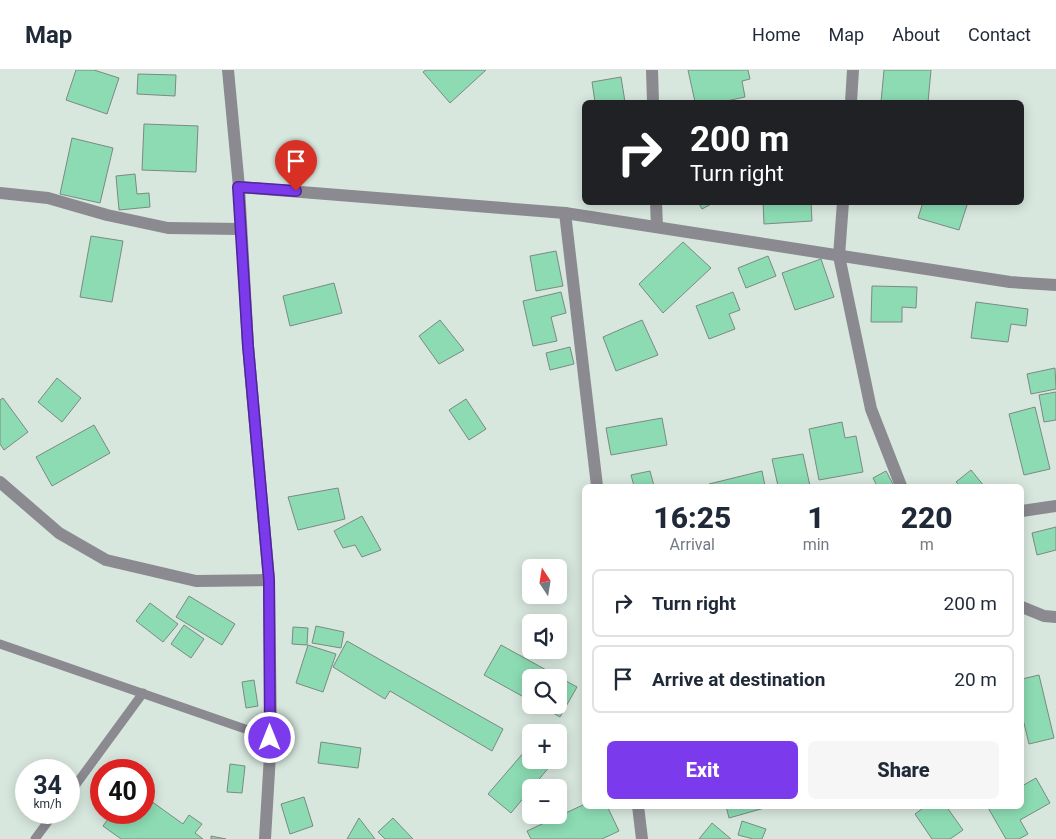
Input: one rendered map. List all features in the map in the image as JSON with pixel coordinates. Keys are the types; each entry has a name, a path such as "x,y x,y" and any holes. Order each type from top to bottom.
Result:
{"street":[{"path":"228,70 238,187 248,346 269,580 270,738 265,839"},
{"path":"652,70 653,100"},
{"path":"851,100 853,70"},
{"path":"238,187 565,213 1010,282 1056,285"},
{"path":"0,193 48,198 107,215 168,228 241,229"},
{"path":"656,205 657,227"},
{"path":"843,205 839,256 871,410 900,484"},
{"path":"565,213 598,484"},
{"path":"0,482 59,533 106,560 196,581 269,580"},
{"path":"1024,511 1056,506"},
{"path":"1024,608 1044,616 1056,617"},
{"path":"638,809 642,839"}],"lane":[{"path":"0,644 270,738"},
{"path":"80,779 143,693"},
{"path":"35,839 46,824"}],"building":[{"path":"76,70 94,70 119,78 107,114 66,100"},
{"path":"426,70 486,70 450,103 423,72"},
{"path":"688,70 748,70 750,79 742,81 745,97 731,100 695,100"},
{"path":"884,70 931,70 928,100 881,100"},
{"path":"138,74 176,75 175,96 137,94"},
{"path":"621,77 625,100 595,100 592,82"},
{"path":"144,124 198,126 196,172 142,170"},
{"path":"72,138 113,148 100,203 60,194"},
{"path":"135,174 137,194 149,193 150,207 119,210 116,176"},
{"path":"700,205 709,205 702,209"},
{"path":"763,205 811,205 812,221 764,224"},
{"path":"922,205 967,205 959,230 918,218"},
{"path":"91,236 123,241 112,302 80,297"},
{"path":"683,242 711,268 663,313 639,284"},
{"path":"556,251 563,286 536,291 530,256"},
{"path":"768,256 776,276 746,288 738,268"},
{"path":"821,259 834,297 795,310 782,273"},
{"path":"334,283 342,313 290,326 283,296"},
{"path":"872,286 917,287 916,308 902,307 902,322 871,322"},
{"path":"561,292 566,313 551,317 557,341 533,346 523,301"},
{"path":"733,292 740,310 729,314 735,329 709,339 696,306"},
{"path":"976,302 1028,309 1026,326 1011,324 1008,342 971,338"},
{"path":"440,320 464,350 439,364 419,336"},
{"path":"642,320 658,355 616,371 603,337"},
{"path":"570,347 574,364 550,370 546,353"},
{"path":"1055,368 1056,389 1031,394 1027,374"},
{"path":"57,378 81,398 62,422 38,402"},
{"path":"1056,392 1056,420 1044,422 1039,395"},
{"path":"3,398 28,432 4,450 0,444 0,400"},
{"path":"466,399 486,429 469,440 449,410"},
{"path":"1035,407 1050,469 1024,475 1009,414"},
{"path":"662,418 667,445 611,455 606,428"},
{"path":"842,422 845,438 856,436 863,472 819,480 809,429"},
{"path":"94,425 110,453 52,486 36,457"},
{"path":"803,454 810,484 778,484 772,459"},
{"path":"971,470 982,484 958,484 956,482"},
{"path":"650,471 653,484 633,484 631,475"},
{"path":"762,471 765,484 709,484"},
{"path":"886,471 893,484 876,484 873,478"},
{"path":"338,488 345,519 298,530 288,497"},
{"path":"362,516 381,550 362,557 355,545 343,548 334,531"},
{"path":"1056,527 1056,550 1037,555 1032,533"},
{"path":"189,596 235,624 222,645 176,617"},
{"path":"150,603 178,624 163,642 136,621"},
{"path":"184,625 204,639 191,658 171,644"},
{"path":"316,626 344,632 341,648 312,643"},
{"path":"293,627 308,628 307,645 292,644"},
{"path":"347,641 503,729 492,751 390,691 385,699 333,667"},
{"path":"308,645 336,654 323,692 296,683"},
{"path":"501,645 522,657 522,659 526,659 544,669 522,669 522,696 484,675"},
{"path":"1039,675 1054,738 1029,744 1024,723 1024,679"},
{"path":"254,680 258,706 246,708 242,682"},
{"path":"567,681 577,687 567,705"},
{"path":"321,742 361,748 358,768 318,763"},
{"path":"522,754 522,769 548,769 539,779 522,779 522,800 511,813 488,794"},
{"path":"230,764 245,766 242,793 227,792"},
{"path":"1036,778 1050,803 1020,820 1028,834 1019,839 1006,839 989,809 1024,809 1024,785"},
{"path":"304,797 313,826 290,834 281,804"},
{"path":"155,804 183,824 189,815 202,824 195,833 203,839 121,839 103,826 104,824 155,824"},
{"path":"582,805 582,809 608,809 619,831 602,839 531,839 527,831 542,824 567,824 567,812"},
{"path":"727,809 761,809 729,818"},
{"path":"922,809 948,809 963,830 950,839 932,839 915,814"},
{"path":"359,818 375,839 347,839"},
{"path":"393,818 413,839 385,839 378,832"},
{"path":"742,821 766,829 762,839 738,835"},
{"path":"712,823 731,839 699,839"},
{"path":"211,836 226,839 211,839"}],"route":[{"path":"270,738 269,580 248,346 238,187 296,191"}]}
